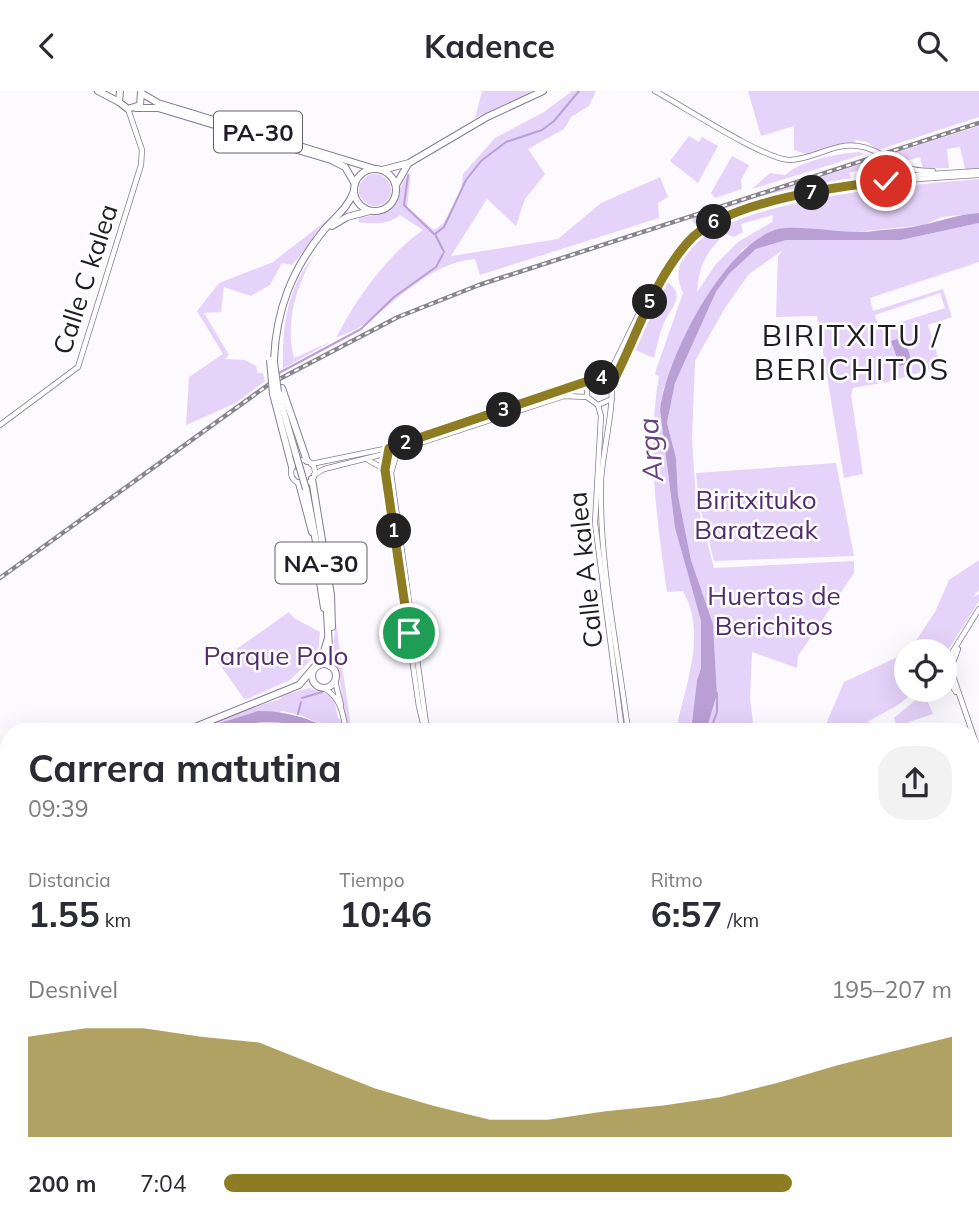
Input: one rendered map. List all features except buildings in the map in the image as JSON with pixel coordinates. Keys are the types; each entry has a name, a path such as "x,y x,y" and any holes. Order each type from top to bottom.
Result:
{"highway":[{"path":"98,91 128,109"},
{"path":"119,102 120,91"},
{"path":"354,188 362,173 409,163 487,117 543,91"},
{"name":"PA-30","path":"136,108 142,101 141,92"},
{"name":"PA-30","path":"141,92 158,103 379,169"},
{"name":"PA-30","path":"128,109 158,109 331,160 345,167 360,204 372,211"},
{"path":"372,211 391,203 409,163"},
{"path":"379,169 390,175 396,187"},
{"name":"NA-30","path":"204,723 299,685 314,668 327,644 326,595 306,489 278,391 274,360 275,341 278,316 291,281 317,239 349,204 354,188"},
{"name":"NA-30","path":"317,239 347,217 372,211"},
{"path":"274,360 273,330 278,316"},
{"path":"278,391 309,462"},
{"path":"278,391 292,467"},
{"path":"313,477 332,604 332,626 327,644"},
{"path":"299,484 316,556 330,666 336,674 335,681 324,689 299,685"},
{"path":"316,686 312,678 314,668 320,665 330,666"}],"main road":[{"path":"655,91 767,154 793,160 852,145 867,148 899,176"},
{"name":"Calle C kalea","path":"0,425 78,367 141,165 142,150 128,109"},
{"path":"888,164 948,175"},
{"path":"874,179 888,164"},
{"path":"396,455 390,451 309,462 298,461 292,467 292,477 299,484 324,469 390,451 602,378 614,364 649,293 685,239 703,224 723,213 874,179 979,173"},
{"path":"857,186 948,175"},
{"path":"627,723 601,523 601,477 612,384 653,296 688,242 721,219 776,199 892,181 899,176"},
{"path":"602,378 612,384"},
{"path":"587,397 587,386 591,380"},
{"path":"426,723 391,473 396,455 405,448 564,396 587,397 598,405 612,399"},
{"name":"Calle A kalea","path":"598,405 601,416 595,523 621,723"},
{"path":"390,451 396,455"},
{"path":"390,451 385,470 424,723"},
{"path":"364,459 372,460 385,470"},
{"path":"309,462 313,477"},
{"path":"609,587 606,607 614,625"},
{"path":"957,646 979,611"},
{"path":"957,650 979,611"},
{"path":"409,633 416,652 414,672"},
{"path":"335,681 344,723"},
{"path":"957,685 969,723"},
{"path":"324,689 334,695 342,710"},
{"path":"957,696 966,723"}],"green space":[{"path":"482,91 534,91 475,118"},
{"path":"572,91 596,91 589,106 571,117 564,129 528,149 545,174 525,199 516,226 487,199 451,256 558,239 601,203 660,177 668,197 658,203 659,218 480,275 475,259 445,267 418,282 365,324 336,338 353,308 385,265 423,230 400,215 391,221 380,223 358,222 359,218 393,206 403,181 411,172 407,207 434,230 443,224 461,191 463,174 495,138 544,112"},
{"path":"748,91 979,91 979,117 878,150 867,142 855,140 857,145 837,147 811,156 794,150 794,126 761,136"},
{"path":"979,126 979,169 965,169 960,147 947,149 949,168 923,169 920,157 898,163 885,156"},
{"path":"689,136 699,142 702,137 718,146 698,183 670,161"},
{"path":"859,152 865,154 752,189 770,173 785,175 800,165 830,156"},
{"path":"732,156 749,165 741,180 742,189 715,198 711,193"},
{"path":"877,159 881,169 862,178 859,170 849,173 852,180 792,189 749,200 711,215 695,225 691,218"},
{"path":"375,174 386,179 391,190 386,201 375,206 364,201 359,190 364,179"},
{"path":"979,179 979,213 942,217 924,225 856,232 778,229 743,249 688,334 663,390 660,410 675,528 701,621 701,668 692,723 678,723 692,661 694,625 683,591 667,592 654,484 653,430 659,376 655,375 656,370 683,293 681,262 703,237 744,218 795,203 905,186","holes":["773,215 772,222 738,242 716,264 697,292 705,260 713,246 726,234 734,237 743,232 741,224"]},
{"path":"336,213 292,265 282,263 270,285 251,296 224,287 221,312 204,313 229,355 225,359 245,360 256,366 258,373 263,373 265,381 236,403 186,425 189,377 223,354 197,311 219,283 273,262"},
{"name":"Huertas de Berichitos","path":"979,223 979,262 870,298 873,311 943,289 952,317 928,325 941,366 892,381 853,388 851,395 863,474 844,478 817,316 776,317 778,256 783,250 749,274 725,308 695,361 692,439 696,499 714,568 854,561 854,573 798,656 797,668 752,652 750,698 753,723 708,723 717,694 713,624 691,560 678,495 676,458 667,423 675,383 716,292 729,274 756,249 786,240 901,240","holes":["940,293 945,308 879,329 875,315"]},
{"path":"314,255 294,305 291,331 294,358 330,342 283,369 288,309 298,281"},
{"path":"667,282 673,287 677,297 663,325 654,358 633,349"},
{"name":"Biritxituko Baratzeak","path":"836,463 854,556 714,561 699,503 696,473"},
{"path":"979,560 979,590 973,597 979,594 979,601 955,639 917,639 935,612 949,580"},
{"name":"Parque Polo","path":"289,612 294,618 320,632 318,653 290,680 245,700 218,662"},
{"path":"336,623 350,723 346,723 339,675 331,661"},
{"path":"894,659 894,702 902,702 868,723 826,723 844,682"},
{"path":"309,688 330,696 335,702 338,718 345,723 318,723 283,711 237,723 212,723 281,699 281,696"},
{"path":"913,702 928,702 933,714 906,723 896,723 894,718"}],"shaded area":[{"path":"979,213 979,223 901,240 786,240 756,249 729,274 716,292 675,383 667,423 676,458 678,495 691,560 713,624 717,694 708,723 692,723 701,668 701,621 675,528 660,410 673,362 686,334 719,279 738,256 758,239 778,229 863,232 916,226"},
{"path":"904,337 912,362 900,366 891,341"},
{"path":"258,711 279,712 318,723 271,722 220,723"}],"waterway":[{"path":"444,252 435,234 444,227 466,180 481,161 506,142 542,130 554,121 579,91"},
{"path":"408,175 404,205 434,234"},
{"path":"279,373 361,329 394,297 436,267 443,254"},
{"path":"302,698 322,692"},
{"path":"713,723 717,712 717,693"},
{"path":"298,714 301,702"}],"railway":[{"path":"0,578 268,385 398,317 479,285 979,123"}],"district":[{"name":"BIRITXITU / BERICHITOS","path":"852,352"}],"route":[{"path":"409,633 385,470 389,448 574,388 591,380 602,378 612,384 653,296 688,242 706,226 736,213 776,201 886,181"}],"water label":[{"name":"Arga","path":"650,450"}]}
